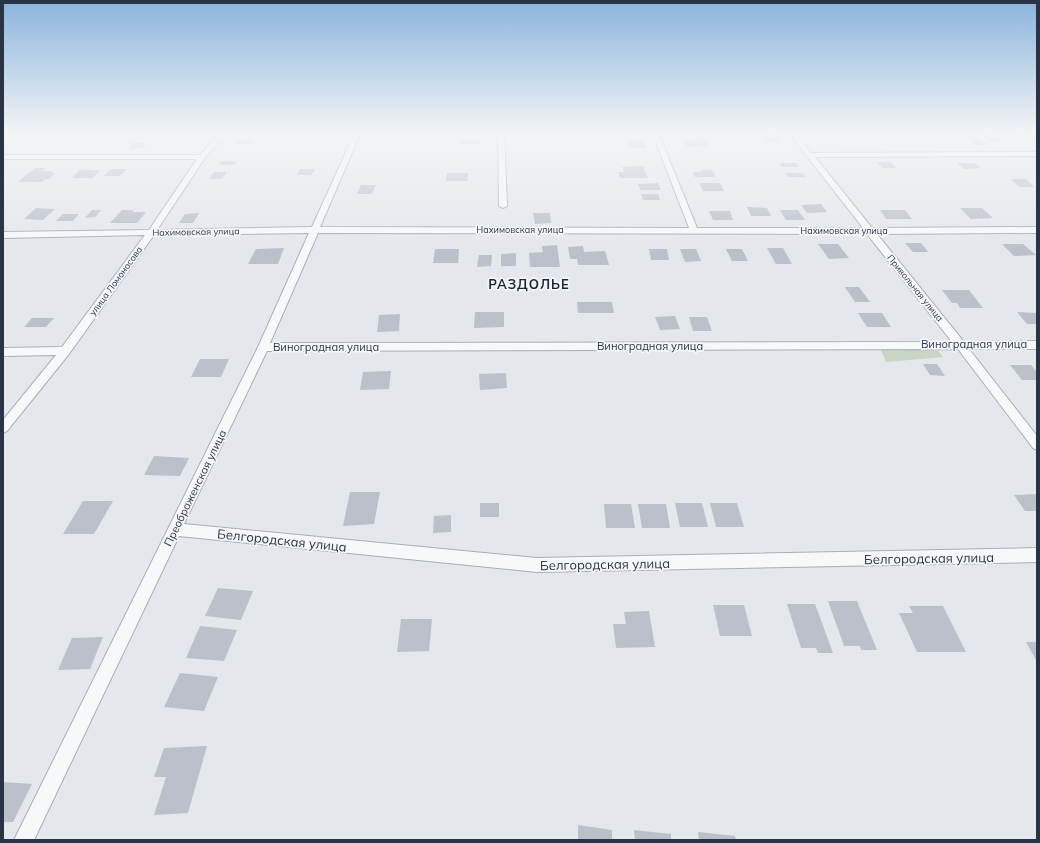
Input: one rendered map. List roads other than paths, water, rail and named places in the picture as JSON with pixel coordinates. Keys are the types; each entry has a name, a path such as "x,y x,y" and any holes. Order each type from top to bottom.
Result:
{"street":[{"name":"улица Ломоносова","path":"3,428 64,352 151,233 192,171"},
{"name":"Преображенская улица","path":"24,840 263,348 340,171"},
{"path":"502,171 503,206"},
{"path":"670,171 694,230"},
{"name":"Привольная улица","path":"824,171 960,344 1037,445"},
{"name":"Нахимовская улица","path":"3,235 314,230 1037,230"},
{"name":"Виноградная улица","path":"263,348 1037,344"},
{"path":"3,352 64,352"},
{"name":"Белгородская улица","path":"175,529 537,565 1037,556"}],"district":[{"name":"РАЗДОЛЬЕ","path":"529,284"}]}
